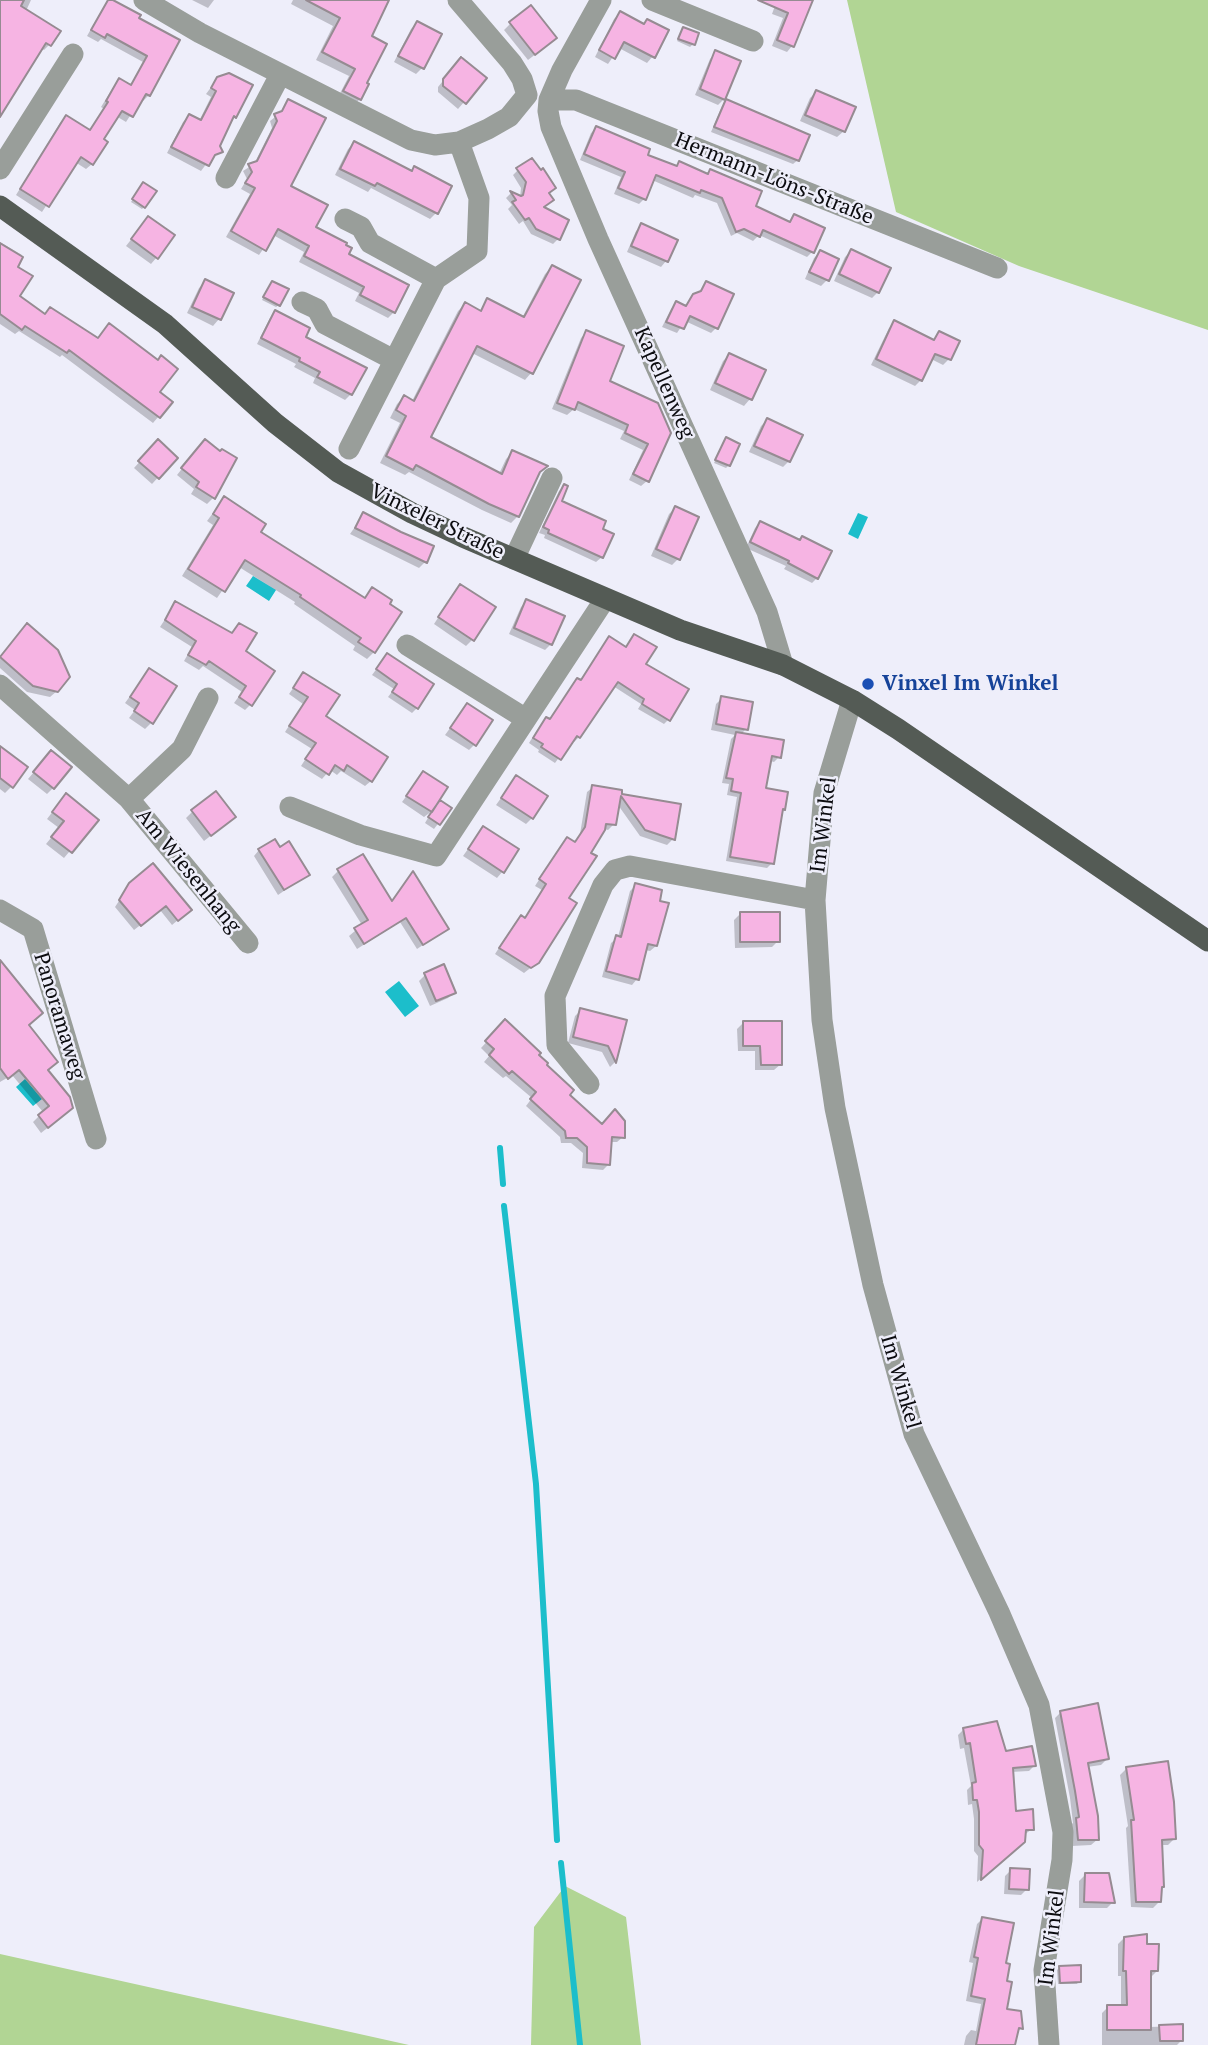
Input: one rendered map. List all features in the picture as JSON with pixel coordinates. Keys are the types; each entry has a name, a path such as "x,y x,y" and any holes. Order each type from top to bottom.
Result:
{"main road":[{"name":"Vinxeler Straße","path":"0,206 165,324 275,422 338,472 412,513 514,559 680,629 783,665 852,700 1208,941"}],"street":[{"path":"144,0 280,75 411,140 435,145 459,142 509,117 527,95 522,79 512,63 458,0"},
{"path":"549,100 562,70 601,0"},
{"path":"652,0 753,41"},
{"path":"0,169 73,54"},
{"path":"226,178 280,75"},
{"name":"Hermann-Löns-Straße","path":"549,100 576,100 997,268"},
{"name":"Kapellenweg","path":"549,100 551,127 598,239 767,612 783,665"},
{"path":"349,449 436,279 477,251 479,198 459,142"},
{"path":"345,219 361,227 370,243 436,279"},
{"path":"302,302 317,309 325,324 394,360"},
{"path":"514,559 552,478"},
{"path":"290,807 360,835 436,856 605,599"},
{"path":"407,645 526,719"},
{"name":"Am Wiesenhang","path":"0,685 129,799 248,943"},
{"name":"Am Wiesenhang","path":"129,799 182,749 208,698"},
{"name":"Im Winkel","path":"852,700 824,793 815,900 822,1020 835,1108 873,1285 914,1434 999,1612 1039,1705 1063,1832 1062,1860 1044,1970 1049,2045"},
{"path":"589,1084 557,1045 555,996 603,884 615,870 630,866 815,900"},
{"name":"Panoramaweg","path":"0,910 33,929 96,1139"}],"green space":[{"path":"847,0 1208,0 1208,330 1019,266 896,212"},
{"path":"565,1886 626,1917 641,2045 531,2045 534,1927"},
{"path":"0,1954 409,2045 0,2045"}],"water":[{"path":"858,513 868,517 858,539 848,534"},
{"path":"253,576 276,590 269,601 246,586"},
{"path":"399,981 419,1006 405,1017 385,992"},
{"path":"25,1079 42,1099 33,1106 16,1087"}],"building":[{"path":"0,0 24,0 21,6 61,31 51,46 46,43 0,117"},
{"path":"108,0 141,15 139,18 180,40 150,96 146,94 133,117 122,111 104,139 108,142 93,165 81,157 49,207 20,189 66,115 90,130 119,78 131,85 147,56 107,34 105,38 91,30"},
{"path":"306,0 389,0 372,36 387,44 361,100 343,91 355,69 322,52 340,18"},
{"path":"758,0 813,0 794,47 777,40 788,13"},
{"path":"531,5 557,38 535,55 509,22"},
{"path":"620,11 644,24 647,19 669,30 655,58 624,42 615,59 599,50"},
{"path":"417,21 442,34 424,69 398,56"},
{"path":"683,27 699,33 695,45 678,39"},
{"path":"715,50 741,61 725,100 700,89"},
{"path":"461,57 487,78 466,104 443,86 443,79"},
{"path":"229,73 253,85 220,146 223,152 215,155 209,166 171,147 189,114 201,120 216,91 211,88 217,77"},
{"path":"816,90 856,107 845,132 805,115"},
{"path":"288,99 326,118 291,186 328,205 316,227 347,243 346,245 352,248 349,254 409,285 395,313 360,295 364,287 304,256 309,246 278,229 266,251 231,231 255,188 245,183 252,172 248,164 257,161 277,121 274,114 282,111"},
{"path":"726,99 810,135 799,161 714,127"},
{"path":"596,126 650,149 648,155 677,166 679,161 708,174 710,169 762,191 756,206 790,222 794,214 825,228 814,253 763,230 760,237 744,229 736,232 722,198 701,190 700,193 656,175 646,200 618,188 625,172 584,154"},
{"path":"354,141 412,171 414,166 452,186 438,214 377,183 375,186 340,169"},
{"path":"532,158 541,170 543,168 556,188 549,193 554,200 544,207 569,220 560,240 536,229 529,218 525,220 512,202 516,200 510,191 523,195 526,182 516,168"},
{"path":"143,182 157,191 145,208 132,199"},
{"path":"148,216 175,235 158,259 131,239"},
{"path":"641,223 678,240 668,262 631,246"},
{"path":"0,243 23,257 18,267 33,276 20,296 45,314 50,307 98,338 109,323 158,360 161,355 178,369 160,392 173,402 160,418 69,350 67,353 25,326 22,330 0,314"},
{"path":"851,249 891,268 879,293 839,274"},
{"path":"820,250 839,259 829,281 809,272"},
{"path":"552,265 581,280 533,374 477,346 431,437 502,474 512,450 548,466 540,472 519,517 416,465 413,470 386,456 406,416 396,410 404,395 414,401 465,302 481,311 487,298 524,317"},
{"path":"205,279 234,293 221,320 192,307"},
{"path":"272,281 289,289 280,306 263,297"},
{"path":"706,281 734,294 718,329 690,316 684,329 666,322 676,301 686,306 693,294 701,291"},
{"path":"275,310 310,328 306,337 367,368 352,395 317,377 320,372 299,361 300,358 261,338"},
{"path":"894,320 934,340 939,331 960,341 951,360 935,354 922,381 876,359"},
{"path":"586,330 624,346 610,381 658,403 671,433 649,482 633,474 648,444 625,433 628,425 578,402 575,410 557,403"},
{"path":"729,353 766,370 752,400 715,383"},
{"path":"767,418 803,435 790,462 754,446"},
{"path":"726,437 740,444 730,466 715,460"},
{"path":"158,439 178,458 159,479 138,461"},
{"path":"205,439 220,451 222,449 237,458 215,499 196,487 199,482 181,468"},
{"path":"564,484 568,486 562,501 606,521 603,529 614,534 603,558 548,533 549,530 543,527"},
{"path":"224,496 266,524 261,532 365,598 372,587 392,600 390,604 402,612 375,653 358,642 361,638 300,597 301,595 245,560 225,592 188,569 219,518 213,514"},
{"path":"675,506 699,517 680,560 656,549"},
{"path":"363,512 434,546 427,563 355,528"},
{"path":"760,521 800,540 802,536 832,551 818,579 750,542"},
{"path":"460,584 496,607 474,641 438,617"},
{"path":"526,599 565,616 552,645 514,628"},
{"path":"175,601 232,633 239,623 257,633 246,651 275,671 252,706 239,697 246,686 209,661 206,665 188,655 196,641 165,620"},
{"path":"27,623 58,650 70,677 58,692 33,686 0,657"},
{"path":"634,634 657,647 646,664 689,689 670,721 642,704 644,699 618,682 580,738 577,736 561,760 541,747 543,744 533,738 546,717 550,719 577,678 581,680 609,636 626,647"},
{"path":"387,653 434,684 418,709 392,692 397,684 376,669"},
{"path":"149,668 177,686 153,724 134,711 139,703 130,697"},
{"path":"303,672 340,695 326,716 388,757 372,782 347,765 344,771 335,765 329,775 305,759 316,743 289,726 308,697 293,688"},
{"path":"721,696 753,702 748,730 716,724"},
{"path":"467,703 493,720 476,746 450,728"},
{"path":"736,732 784,740 781,758 772,756 766,788 788,792 774,864 730,857 741,793 731,791 733,779 726,778"},
{"path":"0,746 28,767 13,788 0,778"},
{"path":"51,750 72,767 54,789 33,772"},
{"path":"423,771 448,787 432,812 406,796"},
{"path":"516,775 548,796 533,819 501,798"},
{"path":"592,785 622,790 622,794 681,804 675,840 645,830 621,796 616,825 606,824 591,853 597,856 569,898 577,903 539,963 531,968 499,948 521,915 525,918 546,884 539,879 567,837 575,842 585,827"},
{"path":"216,791 236,817 211,836 191,810"},
{"path":"66,793 99,820 72,853 51,837 64,821 52,812"},
{"path":"440,800 452,808 440,825 428,817"},
{"path":"483,826 519,849 504,873 468,849"},
{"path":"275,839 280,847 289,841 310,875 284,890 258,849"},
{"path":"363,854 392,901 413,871 449,929 423,945 406,918 364,944 354,928 368,920 337,869"},
{"path":"153,863 192,910 178,921 166,906 141,926 119,900 129,883"},
{"path":"635,883 662,890 660,901 669,903 657,946 648,944 639,980 606,971 616,935 621,937"},
{"path":"740,912 780,912 780,942 740,942"},
{"path":"0,960 43,1013 29,1025 58,1062 48,1070 70,1097 73,1108 48,1128 38,1115 49,1106 19,1070 8,1079 0,1068"},
{"path":"444,964 456,993 436,1001 424,973"},
{"path":"580,1008 627,1020 616,1063 608,1046 573,1037"},
{"path":"505,1019 541,1053 539,1055 547,1065 574,1090 570,1095 602,1124 615,1109 625,1121 625,1138 612,1137 610,1165 587,1163 587,1147 577,1138 566,1138 565,1131 530,1099 536,1092 512,1071 509,1074 489,1055 494,1049 485,1041"},
{"path":"743,1021 782,1021 782,1065 761,1065 760,1046 743,1046"},
{"path":"1098,1703 1109,1759 1088,1763 1098,1816 1099,1840 1078,1840 1076,1818 1079,1817 1060,1711"},
{"path":"997,1721 1006,1751 1032,1746 1036,1766 1013,1768 1016,1811 1033,1809 1034,1830 1026,1830 1025,1842 981,1880 983,1850 979,1845 979,1812 977,1800 973,1800 972,1783 976,1782 970,1743 966,1744 963,1728"},
{"path":"1168,1761 1176,1839 1162,1840 1164,1887 1161,1902 1136,1902 1131,1820 1134,1820 1126,1767"},
{"path":"1010,1868 1030,1869 1029,1890 1009,1889"},
{"path":"1085,1873 1109,1873 1115,1903 1084,1902"},
{"path":"982,1917 1014,1923 1006,1963 1010,1964 1007,1981 1012,1982 1007,2009 1021,2011 1023,2029 1019,2028 1015,2045 976,2045 985,1999 971,1996 978,1958 974,1957"},
{"path":"1147,1934 1147,1944 1159,1944 1158,1971 1151,1971 1151,2030 1107,2030 1107,2005 1127,2005 1126,1971 1123,1971 1124,1937"},
{"path":"1081,1965 1081,1982 1060,1983 1059,1966"},
{"path":"1183,2024 1183,2041 1160,2041 1159,2025"}],"waterway":[{"path":"500,1148 503,1184"},
{"path":"504,1206 536,1484 557,1840"},
{"path":"561,1863 580,2045"}],"place":[{"name":"Vinxel Im Winkel","path":"868,684"}]}
